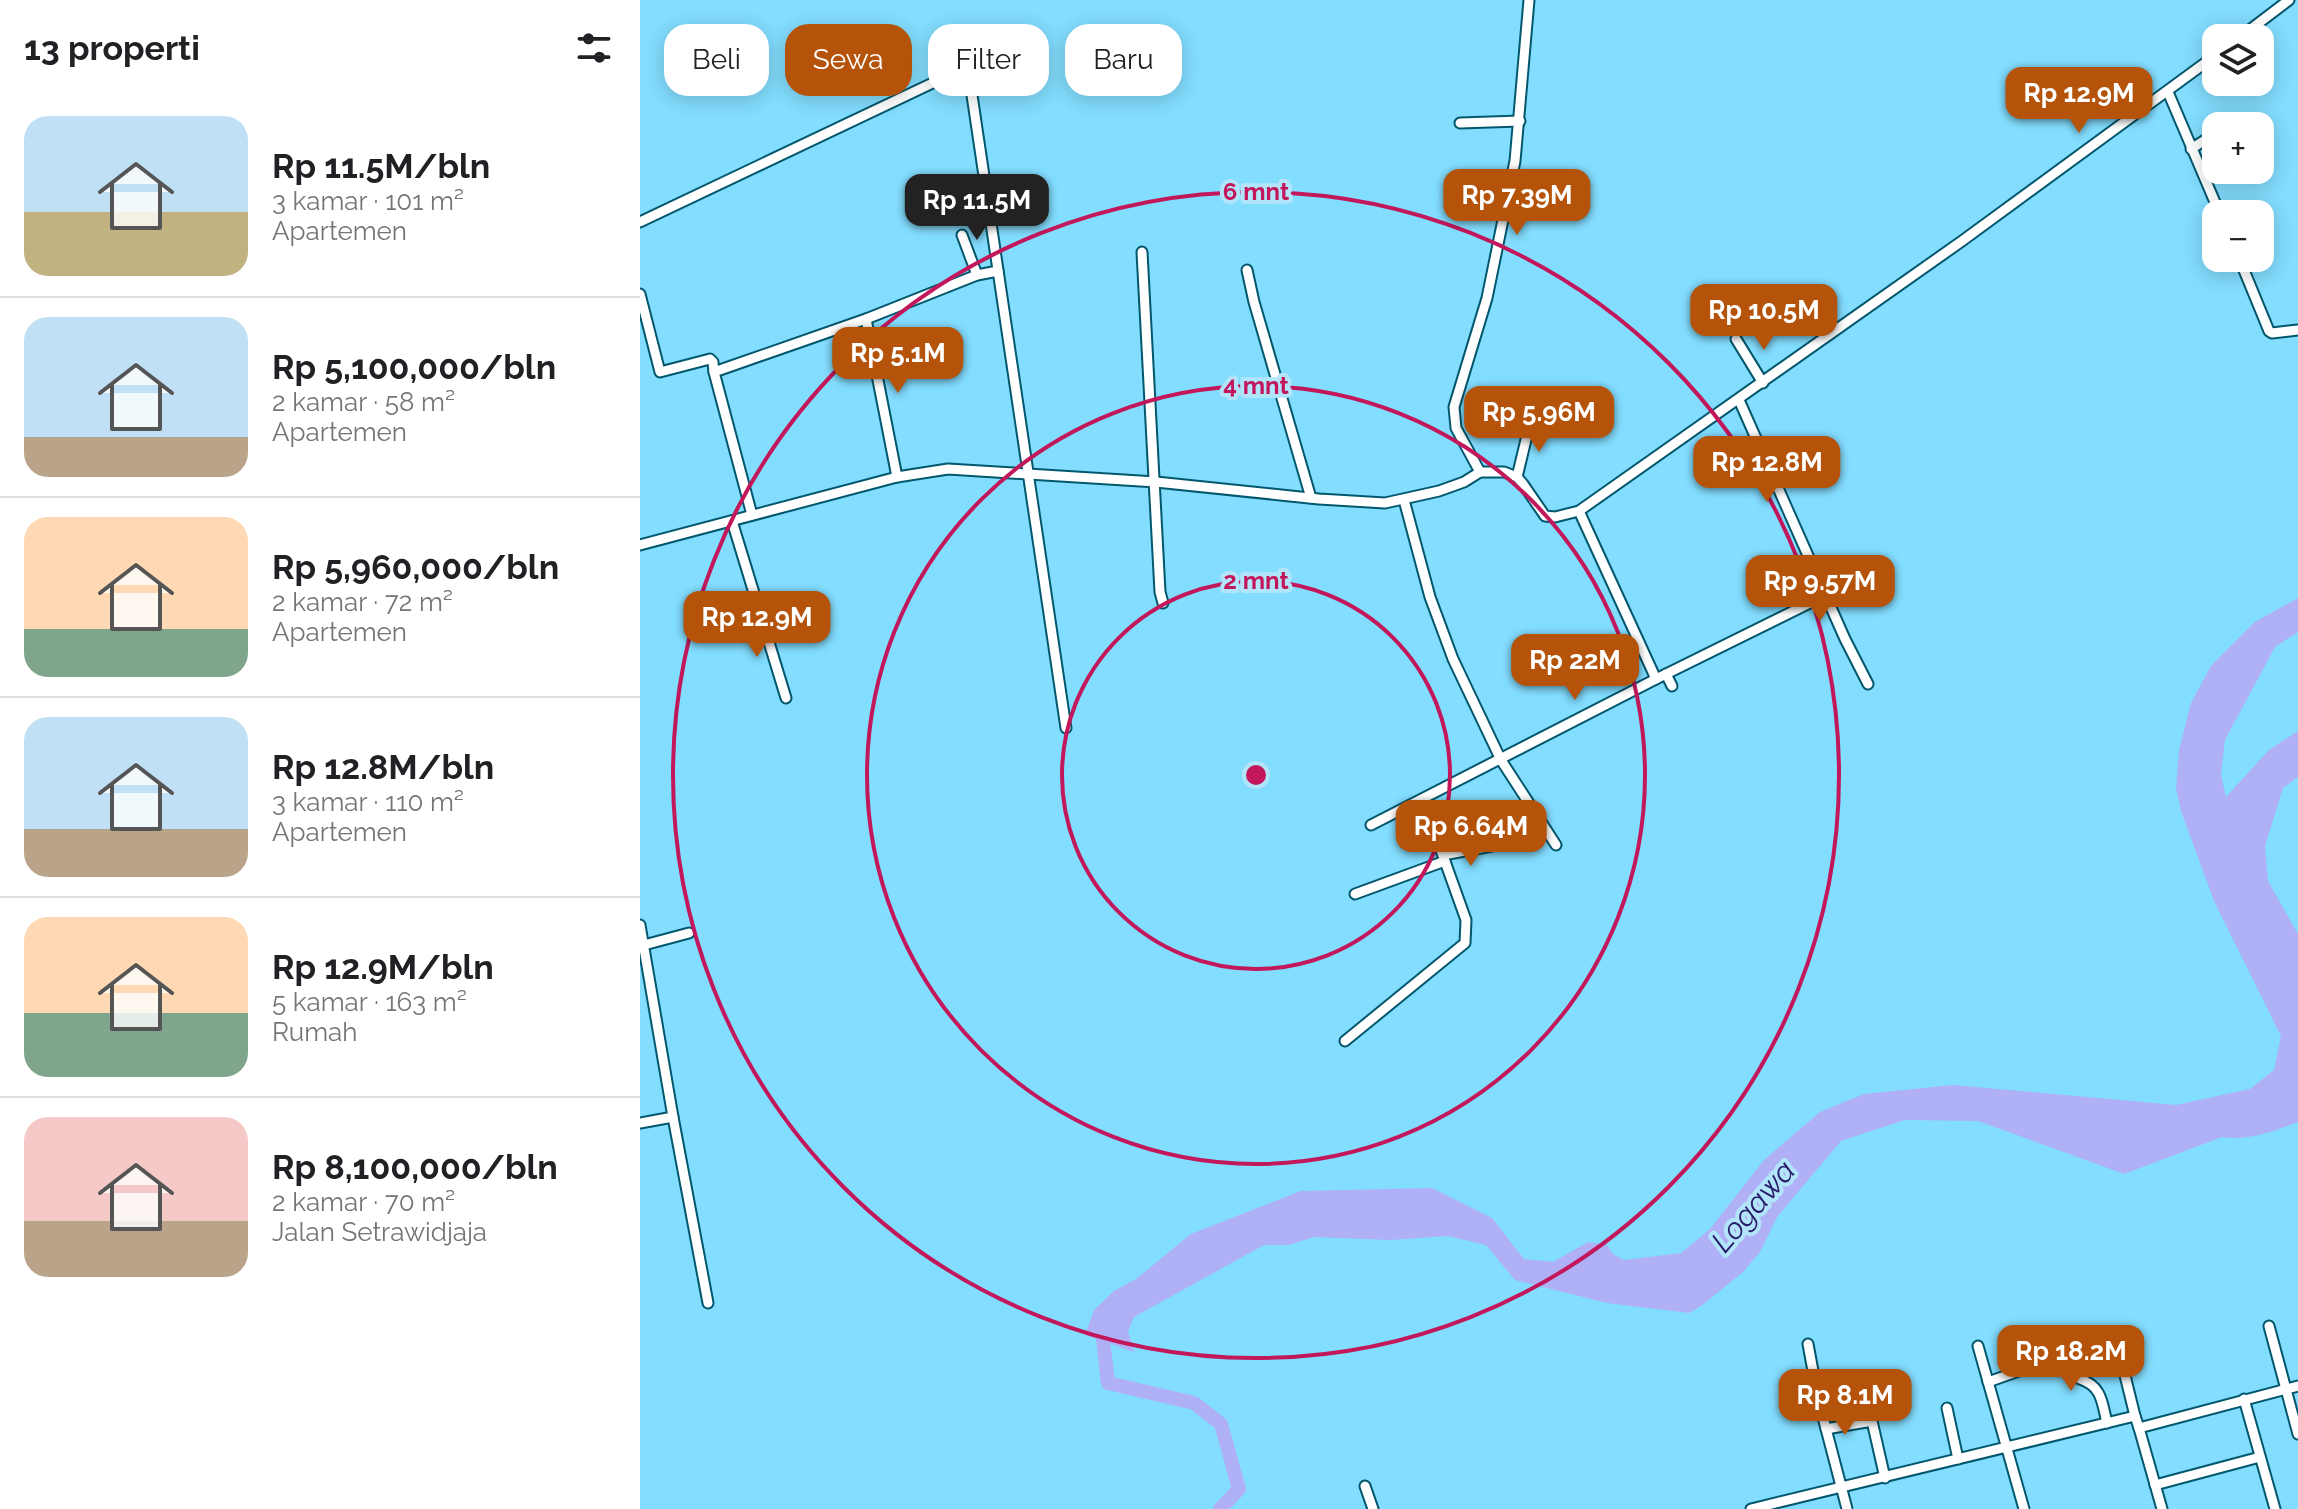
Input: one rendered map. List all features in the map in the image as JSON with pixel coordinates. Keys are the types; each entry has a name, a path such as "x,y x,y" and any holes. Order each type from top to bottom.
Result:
{"street":[{"path":"1480,472 1456,428 1454,407 1487,298 1515,161 1529,0"},
{"path":"2257,24 2289,0"},
{"path":"640,545 897,477 948,469 1156,482 1385,503 1464,482 1480,472 1504,472 1517,477 1545,516 1555,517 1579,511 1763,383 2202,66"},
{"path":"640,222 960,70 969,75 1066,728"},
{"path":"2168,92 2214,200"},
{"path":"1460,123 1520,121"},
{"path":"2191,149 2202,142"},
{"path":"962,235 977,275"},
{"path":"1142,252 1163,603"},
{"path":"1247,270 1311,498"},
{"path":"714,372 866,319 977,275 998,271"},
{"path":"2245,272 2269,331 2298,330"},
{"path":"640,294 661,373 710,359 752,515"},
{"path":"866,319 897,477"},
{"path":"1736,339 1763,383"},
{"path":"1739,400 1868,684"},
{"path":"1517,477 1530,423"},
{"path":"1404,500 1430,597 1453,659 1501,760 1556,845"},
{"path":"1579,511 1656,679"},
{"path":"732,521 786,698"},
{"path":"1371,825 1826,595"},
{"path":"1666,674 1672,686"},
{"path":"1345,1041 1465,943 1468,934 1466,920 1423,800"},
{"path":"1355,894 1444,858 1492,846"},
{"path":"640,925 708,1303"},
{"path":"644,945 689,933"},
{"path":"640,1123 673,1117"},
{"path":"2269,1326 2298,1434"},
{"path":"1988,1382 2109,1339 2115,1343 2162,1509"},
{"path":"1808,1344 1818,1398 1847,1509"},
{"path":"1978,1346 2024,1509"},
{"path":"2072,1351 2080,1379 2090,1381 2099,1393 2107,1423"},
{"path":"2139,1428 2298,1386"},
{"path":"1818,1398 1853,1388"},
{"path":"2244,1399 2275,1509"},
{"path":"1947,1408 1958,1459"},
{"path":"1751,1509 2135,1416"},
{"path":"1826,1429 1872,1421 1885,1478"},
{"path":"2155,1485 2260,1457"},
{"path":"1365,1486 1373,1509"}],"water":[{"path":"2298,598 2298,632 2275,647 2225,740 2221,775 2226,797 2269,750 2298,731 2298,777 2283,788 2265,846 2268,881 2298,934 2298,1122 2251,1137 2222,1137 2124,1174 1978,1121 1905,1120 1841,1141 1777,1217 1760,1252 1743,1272 1689,1313 1607,1303 1515,1280 1486,1245 1448,1236 1390,1240 1314,1237 1289,1245 1264,1245 1134,1317 1128,1331 1134,1352 1085,1335 1094,1310 1114,1291 1136,1279 1191,1234 1301,1191 1432,1188 1492,1218 1524,1259 1553,1262 1588,1242 1607,1245 1613,1254 1624,1260 1681,1253 1710,1229 1764,1160 1820,1112 1864,1094 1953,1085 2176,1105 2250,1089 2274,1070 2281,1036 2214,901 2181,811 2176,789 2179,750 2191,703 2211,666 2255,622"}],"waterway":[{"name":"Logawa","path":"1106,1325 1102,1330 1108,1383 1194,1403 1221,1424 1239,1489 1220,1509"}]}
